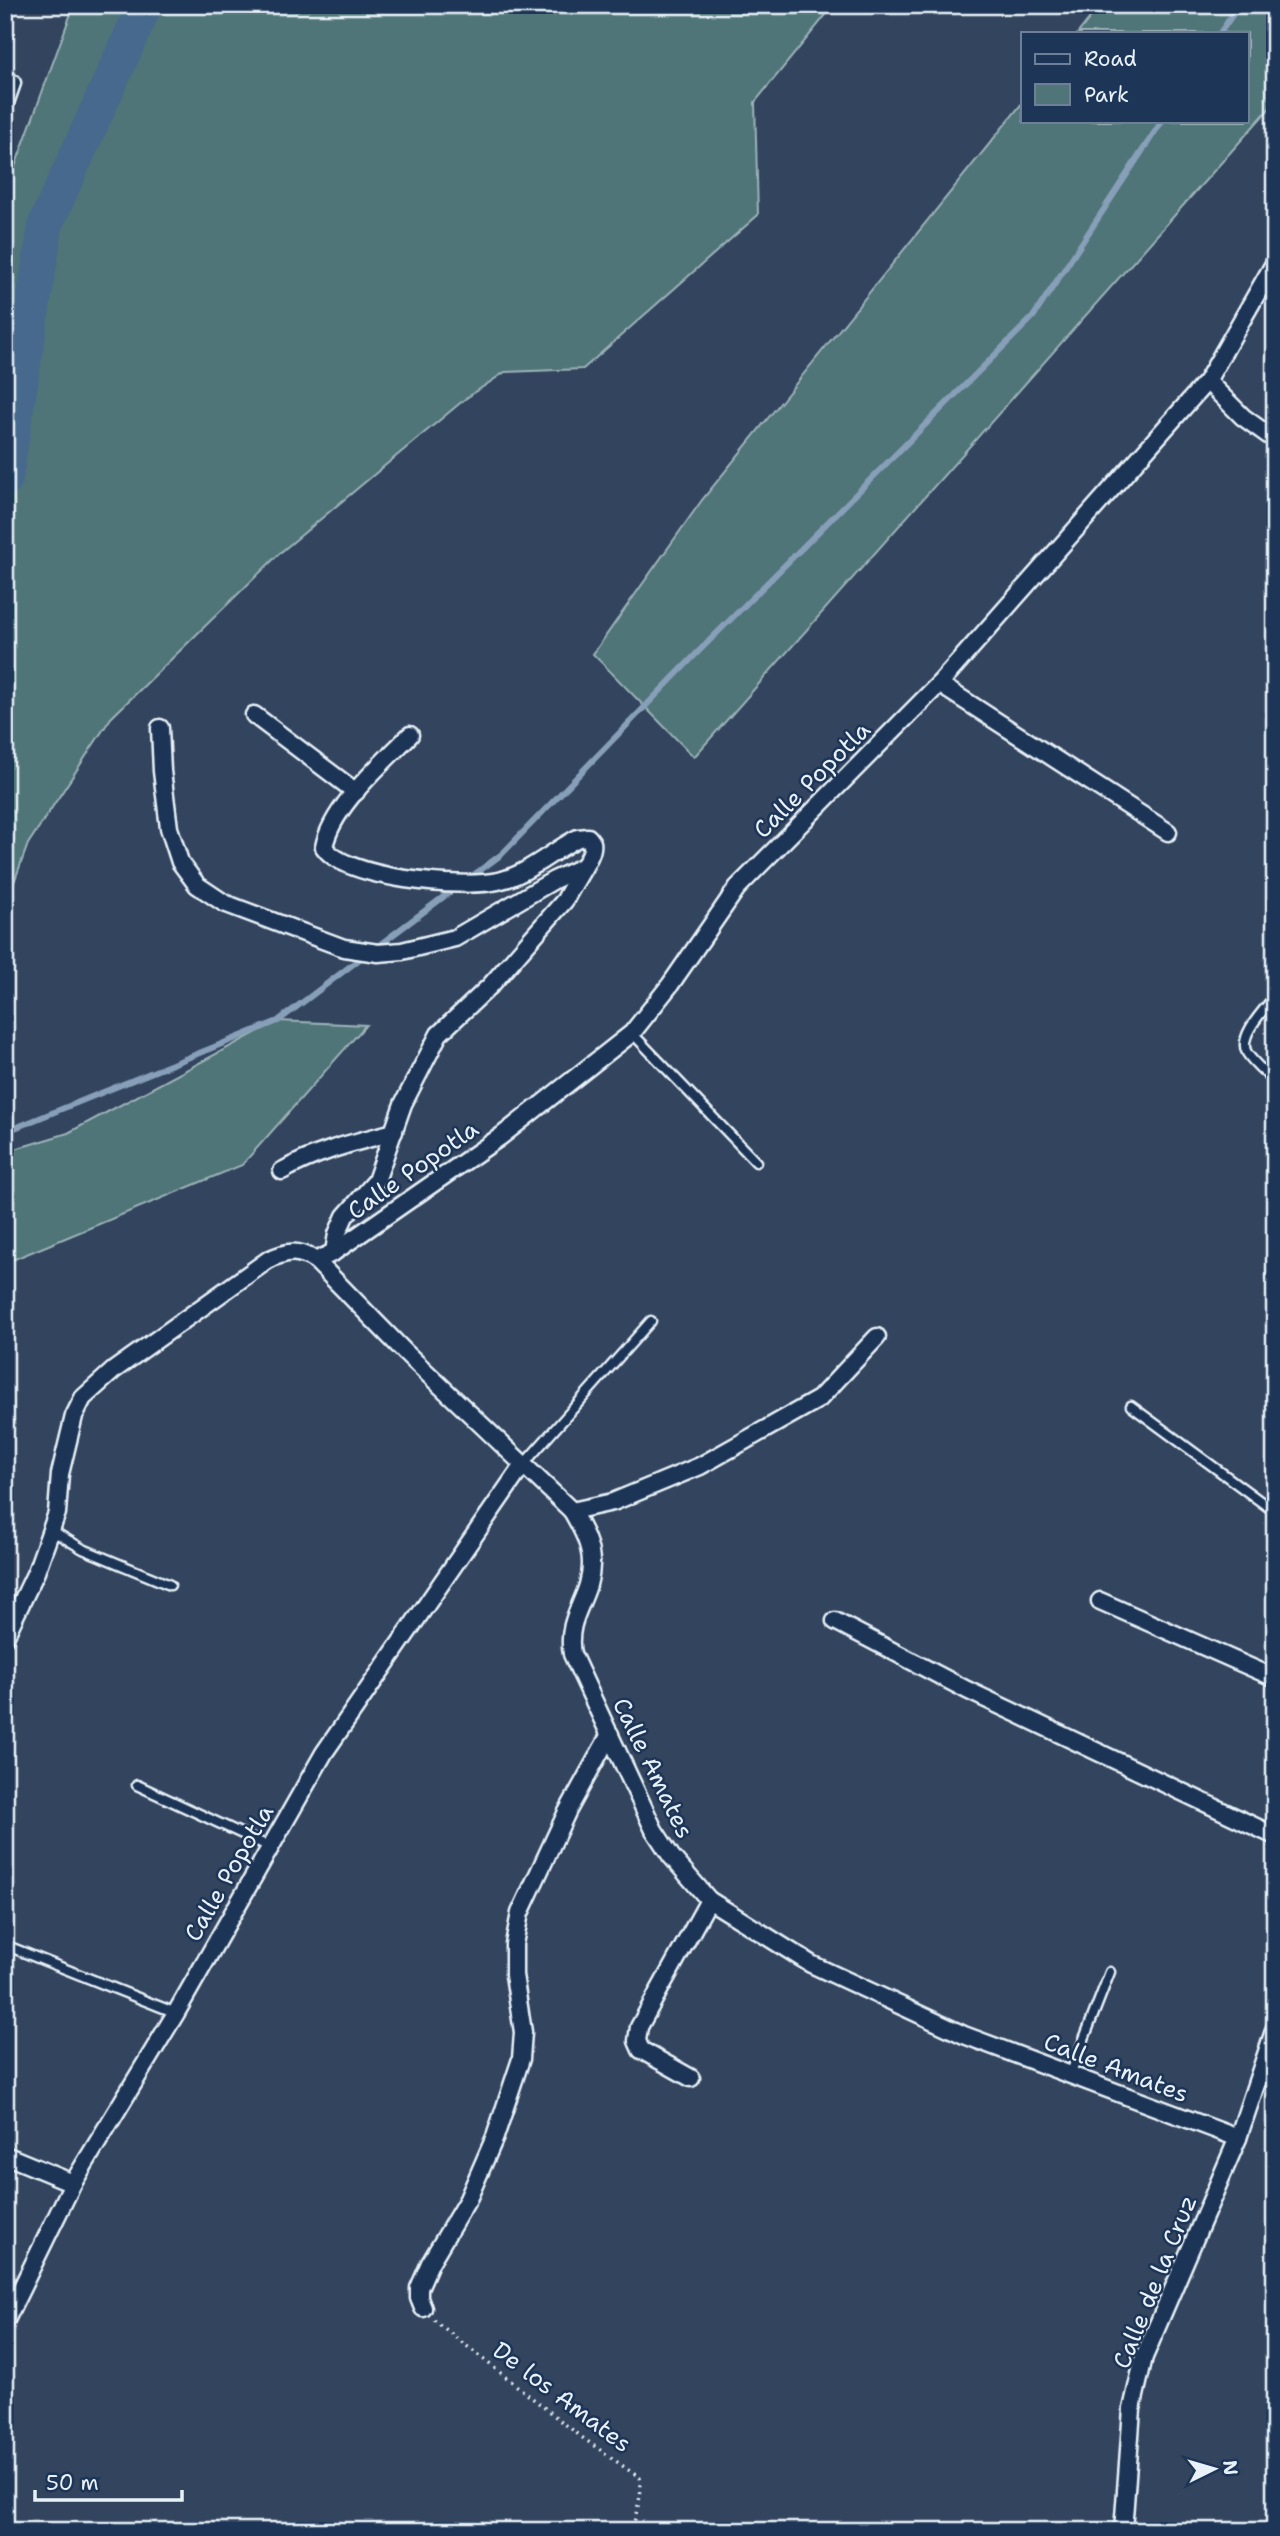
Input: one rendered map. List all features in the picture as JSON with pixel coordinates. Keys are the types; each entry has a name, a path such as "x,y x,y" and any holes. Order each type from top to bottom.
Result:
{"street":[{"path":"5,103 12,83"},
{"name":"Calle Popotla","path":"316,1261 334,1252 500,1137 632,1033 670,985 737,887 939,684 1208,381 1275,262"},
{"path":"1208,381 1243,417 1275,440"},
{"path":"939,684 1168,832"},
{"path":"254,715 356,792"},
{"path":"160,728 169,828 180,862 197,885 225,903 344,948 378,953 402,951 455,938 554,880 582,867"},
{"path":"334,1252 337,1234 345,1216 376,1181 402,1104 439,1034 490,986 565,900 591,855 592,843 585,836 565,844 517,875 499,881 472,884 420,881 346,864 332,856 324,847 330,828 356,792 410,735"},
{"path":"282,1171 302,1160 394,1132"},
{"path":"5,1637 36,1572 57,1513 60,1474 74,1416 83,1398 114,1370 268,1260 281,1253 297,1251 316,1261"},
{"name":"Calle Amates","path":"316,1261 572,1511 585,1536 592,1564 582,1602 571,1623 572,1654 654,1830 671,1856 709,1900 811,1964 964,2035 1238,2138"},
{"path":"572,1511 613,1502 700,1466 819,1399 877,1338"},
{"name":"Calle Popotla","path":"7,2314 73,2183 176,2013 324,1753 523,1465"},
{"path":"1100,1601 1275,1678"},
{"path":"835,1621 967,1690 1275,1836"},
{"path":"423,2308 419,2288 430,2263 468,2200 495,2137 522,2059 522,2011 514,1975 514,1944 520,1913 568,1812 610,1734"},
{"path":"691,2078 641,2050 637,2041 639,2027 709,1900"},
{"name":"Calle de la Cruz","path":"1123,2531 1132,2409 1144,2357 1238,2138 1275,2028"},
{"path":"5,2155 73,2183"}],"lane":[{"path":"1275,996 1247,1035 1245,1045 1247,1052 1275,1082"},
{"path":"632,1033 755,1162"},
{"path":"523,1465 650,1321"},
{"path":"1131,1406 1275,1512"},
{"path":"51,1530 83,1549 170,1585"},
{"path":"137,1785 270,1847"},
{"path":"5,1945 176,2013"},
{"path":"1070,2076 1110,1972"}],"path":[{"name":"De los Amates","path":"423,2308 432,2319 580,2436 640,2478 642,2487 633,2531"}],"green space":[{"path":"74,5 834,5 755,102 758,215 583,369 505,372 465,399 281,552 111,718 28,844 5,907 5,194"},
{"path":"1100,5 1275,5 1275,102 694,757 593,654 702,500 1021,104 1021,122 1248,122 1248,32 1079,32"},
{"path":"278,1021 366,1025 242,1165 5,1263 5,1152 68,1133"}],"waterway":[{"path":"5,480 46,223 145,5"},
{"path":"1221,32 1239,5"},
{"path":"467,880 502,854 699,651 1033,317 1161,122"},
{"path":"374,949 458,886"},
{"path":"5,1132 278,1021 365,955"}]}
